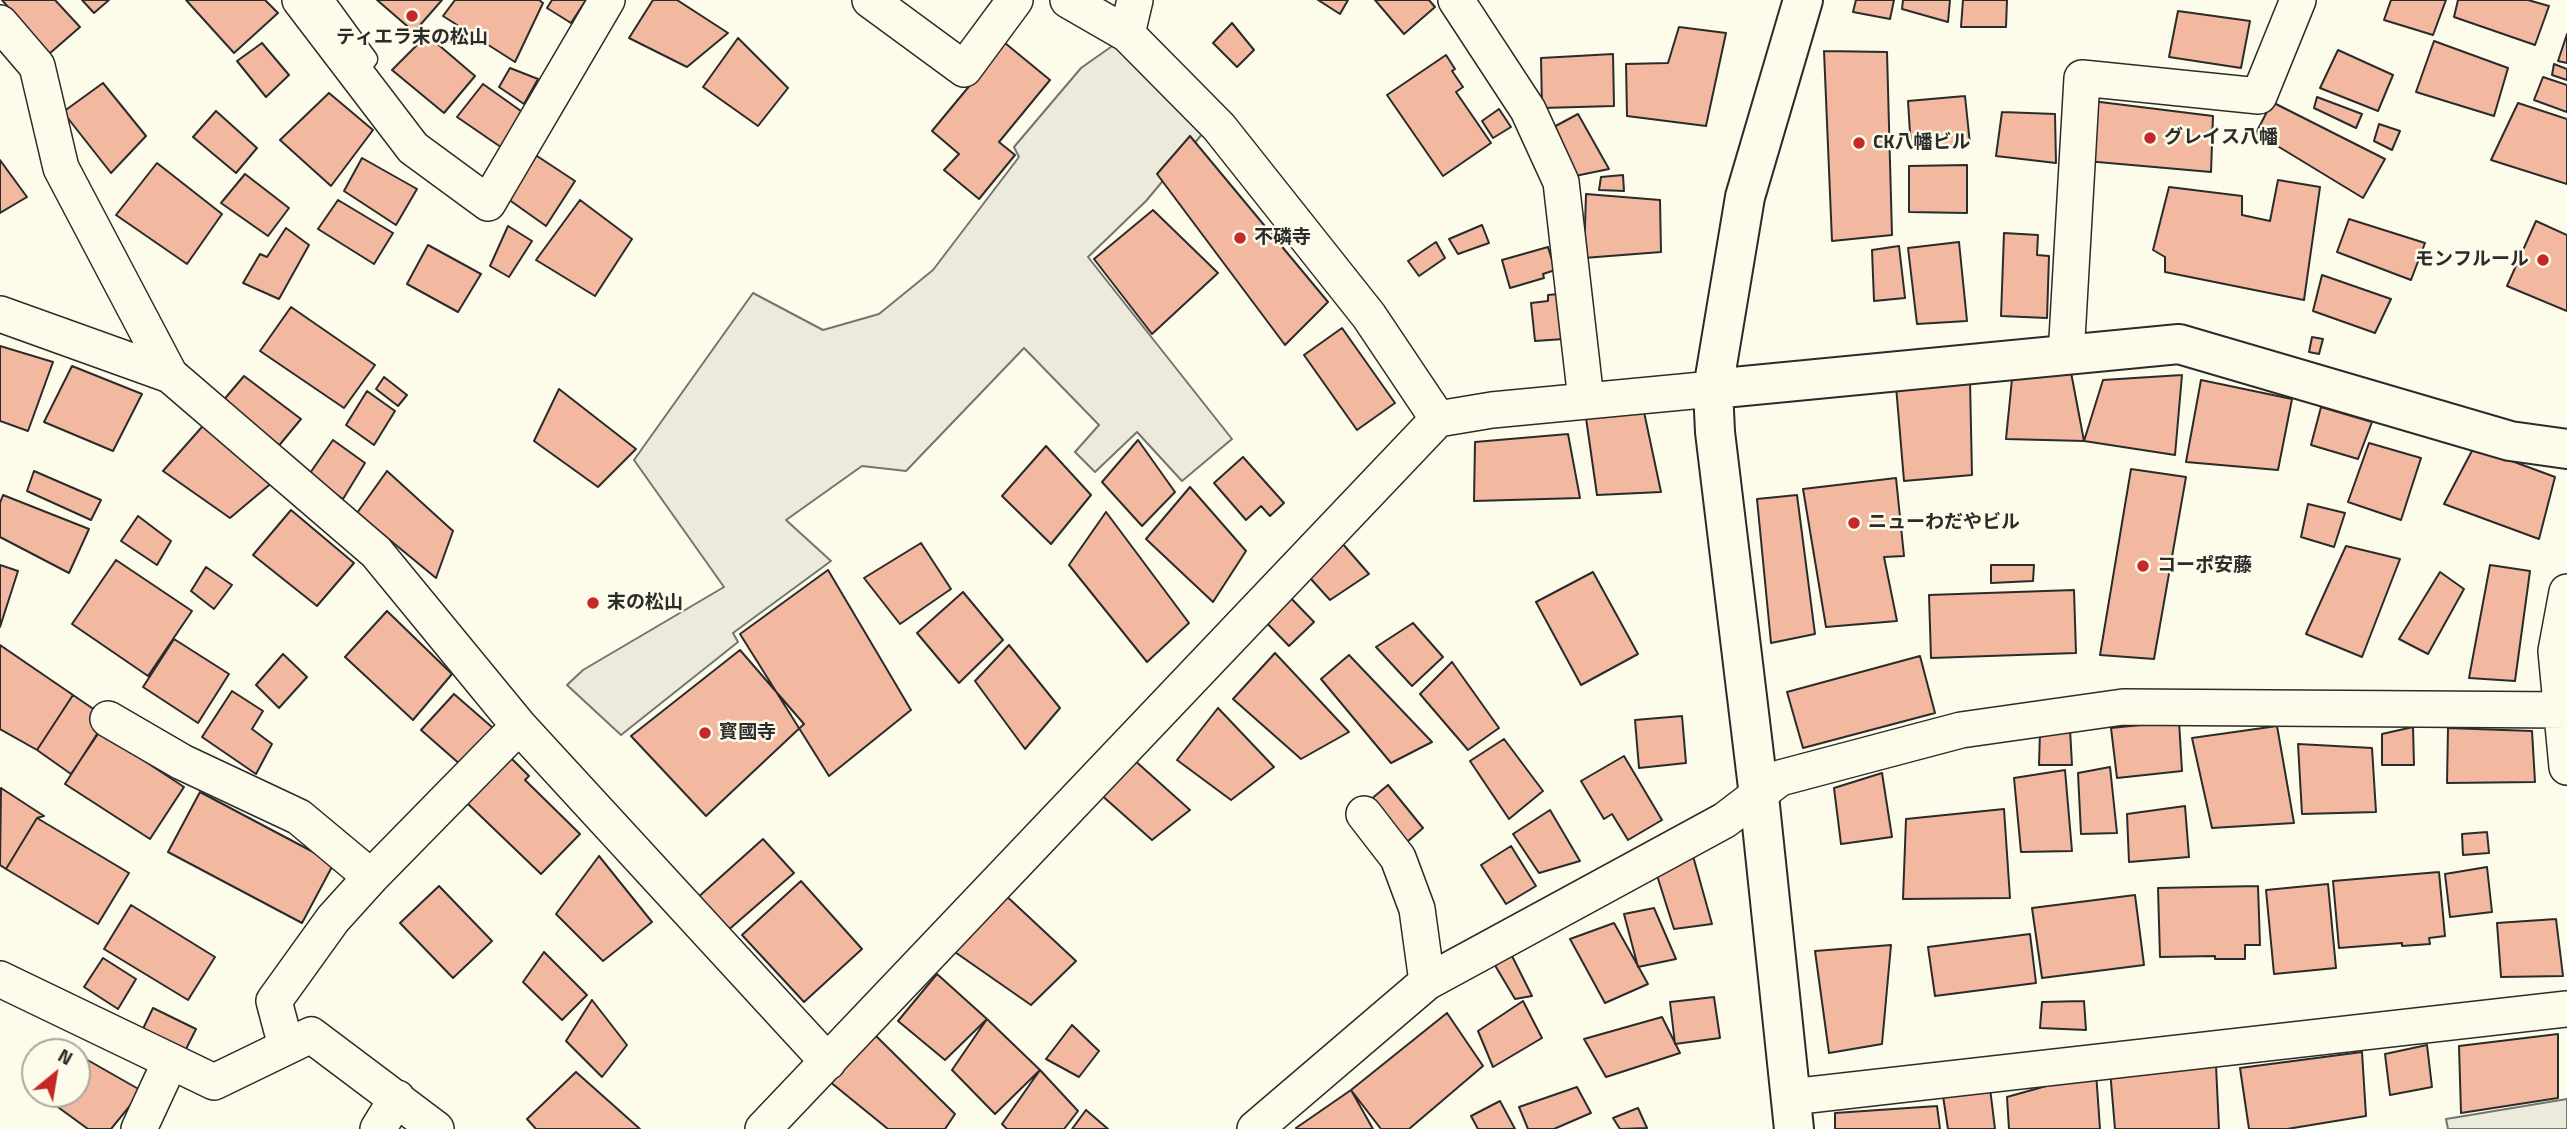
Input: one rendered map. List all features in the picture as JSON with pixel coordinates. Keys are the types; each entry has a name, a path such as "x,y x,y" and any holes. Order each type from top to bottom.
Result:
{"street":[{"path":"300,0 413,148 488,203 607,0"},
{"path":"870,0 964,69 1014,0"},
{"path":"1068,0 1127,33 1219,127 1369,316 1438,419"},
{"path":"1127,33 1135,0"},
{"path":"1457,0 1528,110 1561,182 1586,400"},
{"path":"1803,0 1745,197 1713,389 1714,432 1759,796 1790,1121 2567,1009"},
{"path":"2066,355 2082,78 2259,96 2298,0"},
{"path":"0,23 37,66 61,168 170,375"},
{"path":"0,314 170,375 376,552 519,726 828,1062"},
{"path":"762,1129 1438,419 1586,400 2179,344 2510,441 2567,449"},
{"path":"2567,592 2556,651 2564,711 2567,767"},
{"path":"1255,1129 1427,982 1725,820 1780,778 1961,730 2123,707 2564,711"},
{"path":"108,719 182,762 299,817 372,877"},
{"path":"286,1046 274,1001 333,919 519,726"},
{"path":"1364,814 1398,858 1417,909 1427,982"},
{"path":"0,979 214,1082 311,1035 436,1129"},
{"path":"139,1129 170,1062"},
{"path":"377,1129 397,1098"}],"lane":[{"path":"326,0 368,59 356,74"}],"shaded area":[{"path":"1115,44 1203,133 1146,201 1088,257 1232,439 1182,481 1137,432 1095,472 1075,452 1099,425 1024,348 906,471 862,466 786,520 831,561 733,633 738,642 621,735 567,685 583,670 724,587 634,460 753,293 823,330 879,314 933,270 1019,157 1014,147 1081,68"},
{"path":"2567,1099 2567,1129 2448,1129 2446,1119"}],"building":[{"path":"2,0 55,0 80,27 49,54"},
{"path":"82,0 109,0 94,13"},
{"path":"186,0 265,0 278,13 234,53"},
{"name":"ティエラ末の松山","path":"377,0 442,0 414,32"},
{"path":"455,0 539,0 543,3 515,62 443,16"},
{"path":"552,0 586,0 571,23 547,8"},
{"path":"653,0 677,0 728,33 687,67 629,38"},
{"path":"1318,0 1348,0 1340,14"},
{"path":"1375,0 1429,0 1435,7 1404,34"},
{"path":"1856,0 1894,0 1890,19 1853,12"},
{"path":"1903,0 1950,0 1948,22 1902,9"},
{"path":"1963,0 2007,0 2006,27 1961,27"},
{"path":"2391,0 2446,0 2433,35 2384,20"},
{"path":"2458,0 2528,0 2549,6 2535,45 2454,17"},
{"path":"2178,11 2250,21 2241,68 2169,57"},
{"path":"1232,23 1254,50 1237,67 1213,43"},
{"path":"1679,27 1726,33 1706,126 1627,116 1626,64 1668,63"},
{"path":"2567,34 2567,63 2558,61"},
{"path":"427,35 475,76 444,113 392,70"},
{"path":"738,38 788,88 758,126 703,87"},
{"path":"2434,41 2508,68 2494,116 2416,92"},
{"path":"262,43 289,75 266,97 237,61"},
{"path":"1005,43 1050,80 999,142 1015,155 979,199 944,170 959,154 932,131"},
{"path":"2338,50 2393,75 2378,111 2320,88"},
{"name":"CK八幡ビル","path":"1824,51 1887,52 1892,235 1832,241"},
{"path":"1613,54 1614,106 1542,108 1541,58"},
{"path":"1446,55 1455,69 1452,71 1463,87 1456,92 1491,143 1443,176 1387,95"},
{"path":"2554,64 2567,69 2567,80 2552,75"},
{"path":"510,68 538,79 524,104 499,87"},
{"path":"2543,77 2567,85 2567,112 2534,100"},
{"path":"103,83 146,136 111,173 63,112"},
{"path":"483,84 528,116 508,152 457,117"},
{"path":"329,93 373,130 331,186 280,140"},
{"path":"1965,96 1970,144 1911,149 1908,101"},
{"path":"2317,97 2362,114 2356,128 2314,108"},
{"name":"グレイス八幡","path":"2092,101 2213,116 2211,172 2086,161"},
{"path":"2272,102 2385,159 2363,198 2256,133"},
{"path":"2518,103 2567,119 2567,184 2491,160"},
{"path":"1499,109 1511,127 1493,138 1482,121"},
{"path":"216,111 257,148 236,173 193,137"},
{"path":"2002,112 2055,114 2056,163 1996,156"},
{"path":"1578,114 1609,169 1575,176 1550,129"},
{"path":"2379,124 2400,131 2392,150 2374,141"},
{"name":"不磷寺","path":"1190,136 1328,302 1285,345 1157,174"},
{"path":"534,154 575,181 546,226 508,199"},
{"path":"362,158 417,189 396,225 344,191"},
{"path":"0,160 27,197 0,213"},
{"path":"157,163 222,214 187,264 116,215"},
{"path":"1967,165 1967,213 1909,212 1909,166"},
{"path":"245,174 289,208 268,236 221,203"},
{"path":"1623,175 1624,191 1599,190 1601,177"},
{"path":"2278,180 2320,187 2304,300 2165,272 2165,257 2153,250 2169,187 2242,196 2242,215 2270,221"},
{"path":"1586,194 1660,200 1661,252 1584,258"},
{"path":"338,200 393,233 374,264 318,229"},
{"path":"580,200 632,239 595,296 536,260"},
{"path":"1153,210 1218,273 1152,334 1094,259"},
{"path":"2349,219 2425,243 2411,280 2337,252"},
{"name":"モンフルール","path":"2536,221 2567,235 2567,311 2507,286"},
{"path":"1482,225 1489,243 1458,254 1449,239"},
{"path":"508,226 532,241 509,277 490,266"},
{"path":"286,228 309,245 279,299 243,283 260,254 267,257"},
{"path":"2004,233 2038,235 2037,255 2049,256 2047,318 2001,316"},
{"path":"1436,242 1445,258 1419,276 1408,261"},
{"path":"1959,242 1967,321 1917,324 1908,248"},
{"path":"428,245 481,274 458,312 407,284"},
{"path":"1899,246 1905,298 1874,301 1872,250"},
{"path":"1548,247 1555,270 1543,274 1544,278 1510,288 1502,260"},
{"path":"2322,275 2391,299 2375,333 2313,311"},
{"path":"1559,294 1564,339 1535,341 1531,303 1548,301 1548,295"},
{"path":"291,307 375,365 344,408 260,351"},
{"path":"1342,328 1395,403 1357,430 1304,355"},
{"path":"2312,337 2323,339 2319,354 2309,352"},
{"path":"0,346 53,362 28,431 0,421"},
{"path":"72,366 142,394 113,451 44,422"},
{"path":"2070,367 2084,441 2006,439 2013,369"},
{"path":"2182,375 2175,455 2084,441 2103,380"},
{"path":"244,376 301,419 277,448 222,402"},
{"path":"384,377 407,395 398,406 376,389"},
{"path":"2201,380 2292,399 2278,470 2186,462"},
{"path":"1970,381 1972,475 1904,481 1896,386"},
{"path":"559,389 636,449 598,487 534,441"},
{"path":"367,391 395,411 374,445 346,425"},
{"path":"2321,407 2372,422 2358,459 2311,445"},
{"path":"1644,412 1661,492 1597,495 1586,418"},
{"path":"209,419 274,481 230,518 163,471"},
{"path":"1568,434 1580,498 1474,501 1475,442"},
{"path":"333,440 365,463 343,499 308,476"},
{"path":"1138,440 1175,492 1142,526 1102,482"},
{"path":"2369,443 2421,458 2401,520 2348,502"},
{"path":"1046,446 1091,495 1051,544 1002,496"},
{"path":"2474,447 2555,477 2539,539 2444,504"},
{"path":"1243,457 1284,503 1270,516 1261,506 1246,520 1214,483"},
{"name":"コーポ安藤","path":"2131,469 2186,477 2154,659 2100,655"},
{"path":"34,471 101,500 91,520 27,491"},
{"path":"387,471 453,531 436,578 357,513"},
{"name":"ニューわだやビル","path":"1896,478 1904,556 1884,557 1897,621 1826,627 1803,489"},
{"path":"1190,487 1246,551 1213,602 1146,539"},
{"path":"3,495 89,529 69,573 0,537 0,503"},
{"path":"1797,495 1815,634 1771,643 1757,499"},
{"path":"2308,504 2345,513 2334,547 2301,537"},
{"path":"291,510 354,563 317,606 253,555"},
{"path":"1106,512 1189,623 1147,662 1069,565"},
{"path":"138,516 171,541 157,565 121,541"},
{"path":"1335,535 1369,574 1330,600 1300,567"},
{"path":"921,543 951,589 900,624 864,578"},
{"path":"2346,546 2400,559 2362,657 2306,634"},
{"path":"116,560 192,611 148,676 72,624"},
{"path":"0,565 18,571 0,627"},
{"path":"1991,565 2034,565 2033,581 1991,583"},
{"path":"2490,565 2530,571 2515,681 2469,678"},
{"path":"206,567 232,585 214,609 191,591"},
{"path":"828,570 911,710 829,776 740,634"},
{"path":"1593,572 1638,654 1581,685 1536,602"},
{"path":"2440,572 2464,589 2428,654 2399,639"},
{"path":"2074,590 2076,653 1931,658 1929,595"},
{"path":"963,592 1003,640 959,683 917,633"},
{"path":"1286,593 1314,622 1289,646 1261,617"},
{"path":"387,611 452,674 413,720 345,657"},
{"path":"1413,623 1443,657 1412,686 1376,647"},
{"path":"174,639 229,674 198,723 143,687"},
{"path":"0,645 73,695 37,750 0,729"},
{"path":"1009,645 1060,708 1025,749 975,681"},
{"path":"740,650 804,724 706,816 631,736"},
{"path":"1275,653 1349,732 1301,759 1233,699"},
{"path":"283,654 307,677 279,708 256,685"},
{"path":"1349,655 1432,742 1391,763 1321,679"},
{"path":"1920,656 1935,713 1803,748 1787,692"},
{"path":"1452,662 1499,728 1468,750 1420,694"},
{"path":"232,691 263,711 252,729 272,744 256,774 202,737"},
{"path":"454,694 493,728 462,766 421,730"},
{"path":"73,695 108,719 71,774 37,750"},
{"path":"1218,708 1274,767 1231,800 1177,760"},
{"path":"1682,716 1686,763 1639,768 1635,720"},
{"path":"2179,721 2182,771 2117,778 2111,728"},
{"path":"2277,726 2294,823 2212,828 2192,738"},
{"path":"2413,727 2414,765 2382,765 2382,734"},
{"path":"2448,728 2532,731 2535,782 2447,783"},
{"path":"2070,729 2072,765 2039,765 2040,732"},
{"path":"99,731 184,787 150,839 65,784"},
{"path":"1504,739 1543,791 1509,819 1470,761"},
{"path":"2298,744 2372,748 2376,812 2302,814"},
{"path":"1624,756 1662,820 1628,840 1612,814 1604,819 1581,781"},
{"path":"510,757 529,776 525,780 580,834 541,874 466,802"},
{"path":"1132,758 1190,810 1152,840 1099,793"},
{"path":"2110,767 2117,833 2081,834 2078,773"},
{"path":"2065,770 2072,851 2021,852 2014,778"},
{"path":"1882,773 1892,837 1841,844 1834,788"},
{"path":"1388,785 1423,828 1399,849 1363,806"},
{"path":"1,788 44,816 37,818 6,869 0,865"},
{"path":"200,792 334,863 302,923 168,852"},
{"path":"2185,806 2189,857 2129,862 2127,814"},
{"path":"2004,809 2010,898 1903,899 1906,819"},
{"path":"1550,810 1580,861 1539,873 1513,834"},
{"path":"37,818 129,873 98,924 6,869"},
{"path":"2487,832 2489,853 2463,855 2462,834"},
{"path":"763,839 794,873 726,932 696,899"},
{"path":"1511,846 1536,886 1506,904 1481,865"},
{"path":"599,856 652,922 603,961 556,914"},
{"path":"1693,856 1712,924 1674,929 1654,866"},
{"path":"2487,867 2492,912 2450,917 2445,874"},
{"path":"2439,872 2445,936 2429,938 2430,944 2402,946 2402,943 2339,948 2333,881"},
{"path":"801,881 862,949 804,1002 742,935"},
{"path":"2328,884 2336,968 2274,974 2266,890"},
{"path":"439,886 492,941 453,978 400,923"},
{"path":"2258,886 2260,945 2245,945 2245,959 2215,959 2215,956 2160,957 2158,888"},
{"path":"1001,891 1076,961 1031,1005 952,950"},
{"path":"2135,895 2144,965 2042,978 2032,908"},
{"path":"131,905 215,957 188,1000 104,949"},
{"path":"1654,908 1676,959 1638,967 1624,914"},
{"path":"2556,919 2563,976 2501,977 2497,923"},
{"path":"1614,923 1648,984 1605,1003 1570,939"},
{"path":"2030,934 2036,983 1935,996 1928,947"},
{"path":"1891,945 1882,1044 1829,1053 1815,951"},
{"path":"544,952 587,995 562,1020 523,982"},
{"path":"1512,956 1532,996 1515,999 1493,962"},
{"path":"103,958 136,979 118,1009 84,987"},
{"path":"937,974 987,1019 945,1060 898,1021"},
{"path":"1714,997 1720,1038 1675,1044 1670,1002"},
{"path":"592,1000 627,1045 602,1077 566,1041"},
{"path":"1523,1001 1542,1038 1493,1067 1478,1031"},
{"path":"2084,1001 2086,1030 2040,1028 2042,1002"},
{"path":"153,1008 196,1029 182,1057 139,1037"},
{"path":"1447,1013 1483,1066 1409,1129 1381,1129 1351,1090"},
{"path":"1662,1017 1680,1053 1606,1077 1584,1039"},
{"path":"987,1019 1040,1070 995,1114 952,1070"},
{"path":"1072,1025 1099,1051 1079,1077 1046,1059"},
{"path":"871,1031 955,1114 945,1129 888,1129 829,1081"},
{"path":"2558,1034 2558,1098 2461,1113 2459,1046"},
{"path":"2427,1045 2432,1087 2390,1095 2385,1054"},
{"path":"2362,1052 2366,1116 2287,1129 2249,1129 2240,1068"},
{"path":"91,1062 142,1091 111,1129 88,1129 59,1108 91,1108"},
{"path":"2216,1065 2219,1129 2115,1129 2110,1070"},
{"path":"1040,1070 1078,1111 1064,1129 1007,1129 1002,1124"},
{"path":"576,1072 640,1129 536,1129 527,1119"},
{"path":"2096,1072 2100,1129 2009,1129 2007,1097"},
{"path":"1577,1087 1591,1113 1554,1129 1528,1129 1519,1107"},
{"path":"1990,1088 1995,1129 1948,1129 1943,1096"},
{"path":"1351,1090 1373,1129 1296,1128"},
{"path":"1500,1101 1515,1129 1478,1129 1471,1116"},
{"path":"1937,1106 1940,1129 1835,1129 1835,1113"},
{"path":"1638,1108 1647,1128 1620,1129 1613,1118"},
{"path":"1086,1110 1108,1129 1072,1129"}],"place":[{"name":"ティエラ末の松山","path":"412,16"},
{"name":"グレイス八幡","path":"2150,138"},
{"name":"CK八幡ビル","path":"1859,143"},
{"name":"不磷寺","path":"1240,238"},
{"name":"モンフルール","path":"2543,260"},
{"name":"ニューわだやビル","path":"1854,523"},
{"name":"コーポ安藤","path":"2143,566"},
{"name":"末の松山","path":"593,603"},
{"name":"寳國寺","path":"705,733"}]}
